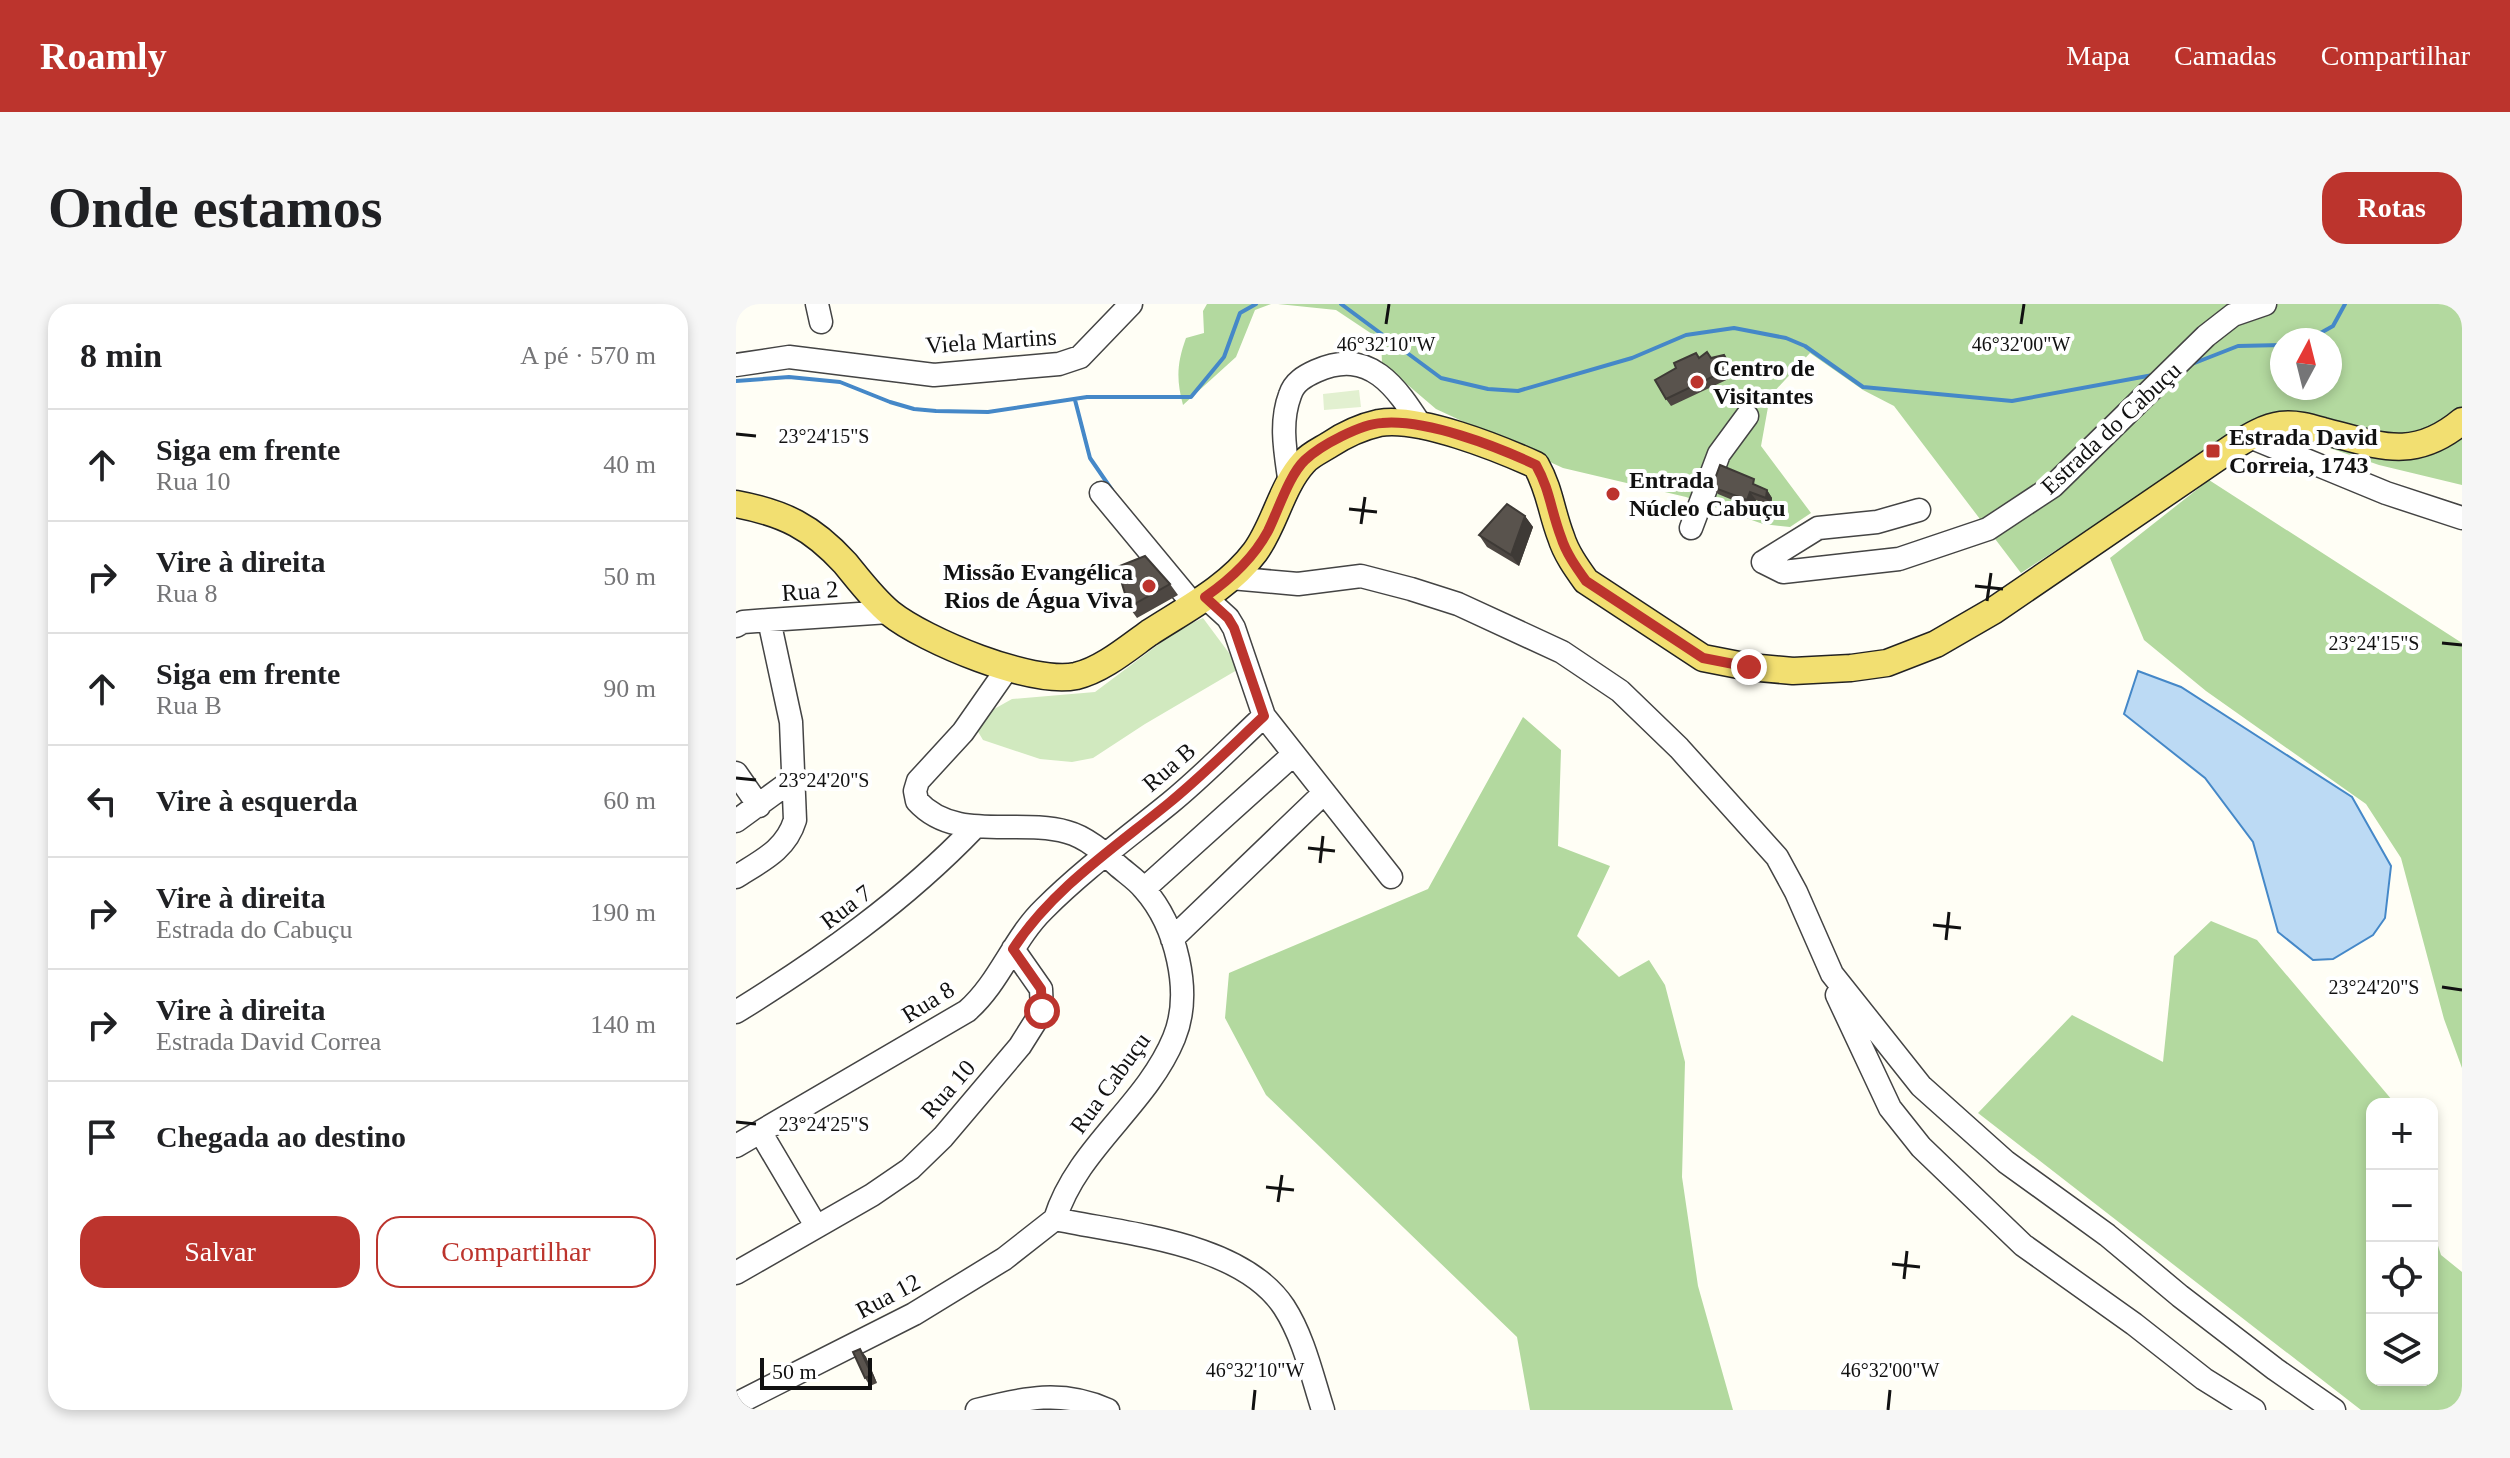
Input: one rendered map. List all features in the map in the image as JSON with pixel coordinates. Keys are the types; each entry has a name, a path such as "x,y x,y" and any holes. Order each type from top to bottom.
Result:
{"main road":[{"path":"736,504 764,509 802,524 843,561 889,612 926,634 1007,669 1042,676 1077,676 1094,669 1231,578 1254,553 1304,461 1342,436 1381,423 1422,427 1464,437 1536,465 1545,482 1568,554 1586,581 1703,658 1749,667 1823,670 1887,663 1936,644 1993,611 2250,437 2274,426 2300,425 2374,446 2400,448 2424,445 2447,434 2462,421"}],"street":[{"name":"Viela Martins","path":"736,365 789,357 934,375 1059,364 1080,357 1131,304"},
{"name":"Estrada do Cabuçu","path":"1919,510 1877,522 1818,528 1763,562 1783,572 1899,559 1988,529 2053,486 2215,329 2233,315 2265,304"},
{"path":"1290,485 1283,428 1290,392 1302,377 1346,363 1362,365 1380,374 1395,387 1422,427"},
{"path":"1691,528 1719,454 1747,416"},
{"path":"2250,437 2386,493 2462,518"},
{"path":"1101,493 1199,601 1228,618 1264,716 1391,877"},
{"path":"1231,578 1298,584 1361,576 1458,604 1562,652 1630,700 1679,748 1777,857 1832,974 1921,1086 2006,1162 2107,1235 2263,1360 2334,1410"},
{"name":"Rua 2","path":"736,626 743,622 889,612"},
{"path":"736,877 780,849 791,835 795,820 791,722 769,620"},
{"name":"Rua Cabuçu","path":"1007,669 963,732 918,781 915,791 917,801 938,817 975,827 1046,827 1070,832 1105,854 1144,889 1158,909 1172,939 1181,985 1181,1008 1174,1037 1135,1099 1074,1175 1062,1196 1055,1219"},
{"name":"Rua B","path":"1105,854 1172,801 1264,716"},
{"path":"1144,889 1294,754"},
{"path":"736,773 759,806"},
{"path":"736,821 795,778"},
{"path":"1172,939 1324,793"},
{"name":"Rua 7","path":"736,1012 857,933 911,890 975,827"},
{"name":"Rua 8","path":"736,1146 967,1011 986,992 1041,911 1105,854"},
{"name":"Rua 10","path":"736,1273 872,1195 910,1169 943,1137 1020,1046 1039,1018 1044,1004 1041,989 1013,949"},
{"path":"1832,974 1833,987 1890,1108 1921,1147 2023,1245 2134,1324 2204,1379 2254,1410"},
{"path":"761,1133 816,1226"},
{"path":"1055,1219 1204,1251 1244,1270 1282,1304 1295,1327 1323,1410"},
{"name":"Rua 12","path":"736,1404 914,1314 1004,1259 1055,1219"},
{"path":"977,1410 1015,1400 1066,1396 1108,1410"}],"green space":[{"path":"1207,304 1271,304 1255,310 1236,357 1183,405 1178,379 1181,355 1186,338 1204,333 1203,311"},
{"path":"1278,304 2462,304 2462,485 2379,465 2254,422 2021,573 1894,406 1863,390 1810,353 1770,396 1761,446 1811,513 1790,527 1763,524 1686,497 1563,468 1436,409 1382,363 1381,340 1336,310"},
{"path":"1359,390 1361,407 1324,410 1323,394"},
{"path":"2209,480 2462,643 2462,1068 2444,1019 2401,858 2366,804 2206,691 2144,640 2110,558"},
{"path":"1203,618 1229,653 1237,670 1093,758 1072,762 1040,759 983,740 977,730 987,713 1012,699 1095,692 1179,629"},
{"path":"1523,717 1561,750 1558,846 1610,866 1577,936 1619,977 1649,960 1665,985 1685,1062 1682,1177 1698,1286 1733,1410 1530,1410 1517,1337 1266,1095 1225,1018 1229,973 1428,889"},
{"path":"2211,921 2257,940 2390,1098 2366,1098 2366,1386 2438,1386 2438,1246 2441,1255 2462,1272 2462,1410 2361,1410 1978,1113 2072,1015 2163,1062 2174,956"}],"water":[{"path":"2138,671 2181,687 2352,797 2391,866 2385,918 2373,935 2333,959 2313,960 2278,932 2253,842 2205,778 2124,714"}],"building":[{"name":"Centro de Visitantes","path":"1707,352 1711,358 1724,355 1731,368 1666,399 1655,380 1676,368 1674,363 1696,353 1699,358"},
{"path":"1720,465 1754,479 1753,484 1767,490 1766,498 1750,492 1747,500 1712,487"},
{"path":"1507,504 1525,516 1511,555 1479,535"},
{"path":"1145,556 1170,584 1129,607 1117,567"},
{"path":"860,1349 872,1375 865,1378 853,1352"}],"waterway":[{"path":"736,381 789,377 840,382 890,402 936,411 988,412 1087,397 1191,397 1224,357 1240,313 1256,304"},
{"path":"1341,304 1441,378 1488,389 1518,391 1632,358 1686,335 1734,328 1786,338 1805,346 1863,387 2012,401 2153,375"},
{"path":"2329,328 2345,304"},
{"path":"2192,364 2238,346 2270,345"},
{"path":"1075,400 1090,458 1112,490"}],"place":[{"name":"Centro de Visitantes","path":"1697,382"},
{"name":"Estrada David Correia, 1743","path":"2213,451"},
{"name":"Entrada Núcleo Cabuçu","path":"1613,494"},
{"name":"Missão Evangélica Rios de Água Viva","path":"1149,586"}],"route":[{"path":"1042,1011 1041,989 1013,949 1025,930 1078,877 1172,801 1264,716 1234,628 1228,618 1205,597 1231,578 1254,553 1304,461 1342,436 1381,423 1402,424 1464,437 1536,465 1553,502 1560,535 1568,554 1586,581 1703,658 1749,667"}]}
